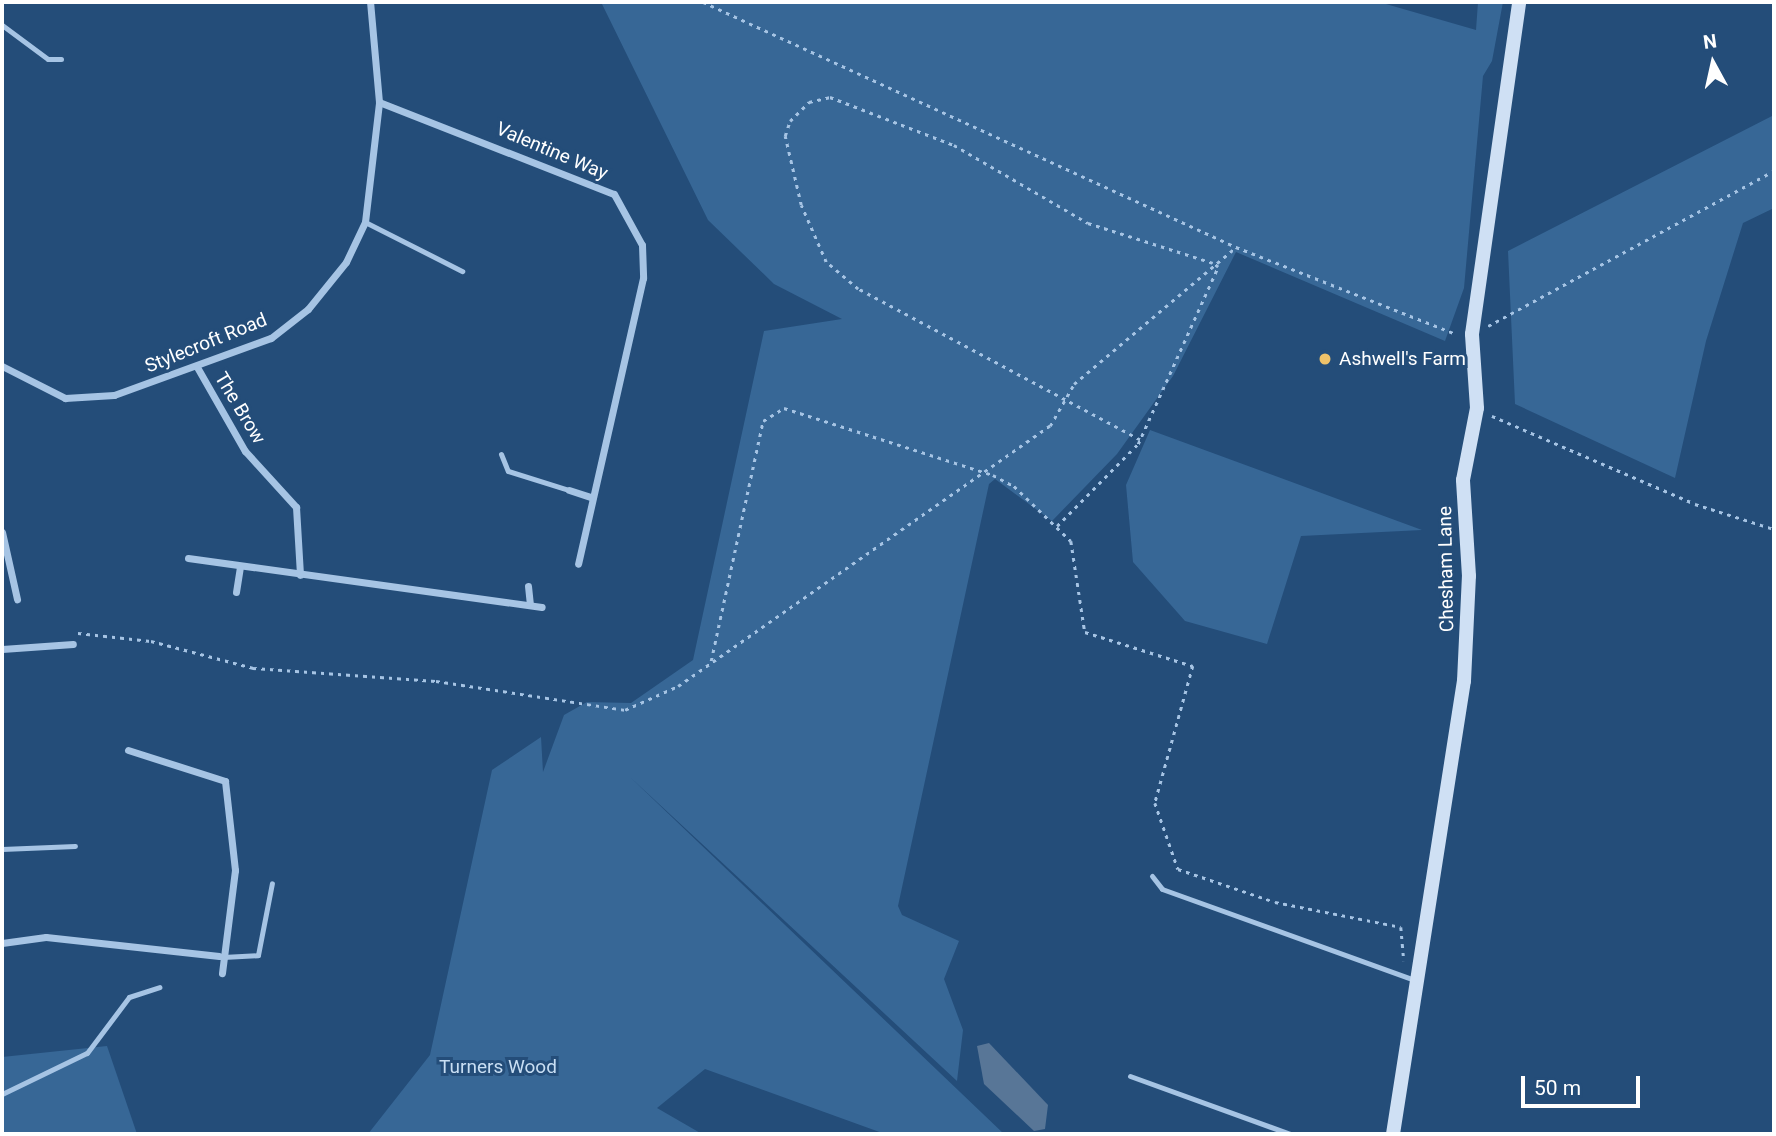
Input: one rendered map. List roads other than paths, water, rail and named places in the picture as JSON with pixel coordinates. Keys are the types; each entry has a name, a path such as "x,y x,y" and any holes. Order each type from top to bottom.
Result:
{"street":[{"name":"Stylecroft Road","path":"2,366 65,398 114,394 197,367 271,338 308,309 346,262 365,222 379,102 370,2"},
{"name":"Chesham Lane","path":"1393,1134 1411,979 1464,681 1469,576 1463,480 1477,408 1473,338 1518,2"},
{"name":"Valentine Way","path":"379,102 614,194 642,245 643,278 591,496 578,564"},
{"name":"The Brow","path":"197,367 245,451 296,507 300,575"},
{"path":"569,490 591,496"},
{"path":"2,531 18,599"},
{"path":"188,558 542,607"},
{"path":"236,592 240,566"},
{"path":"528,586 530,605"},
{"path":"2,649 73,644"},
{"path":"128,750 225,781 235,870 219,956 222,973"},
{"path":"2,943 46,937 219,956"}],"lane":[{"path":"2,25 48,59 61,60"},
{"path":"365,222 462,271"},
{"path":"501,454 508,471 569,490"},
{"path":"2,849 75,846"},
{"path":"1152,876 1161,889 1334,946 1411,979"},
{"path":"219,956 258,955 272,883"},
{"path":"2,1094 87,1053 129,997 159,987"},
{"path":"1130,1076 1290,1134"}],"place":[{"name":"Ashwell's Farm","path":"1325,359"}],"park label":[{"name":"Turners Wood","path":"498,1067"}]}
